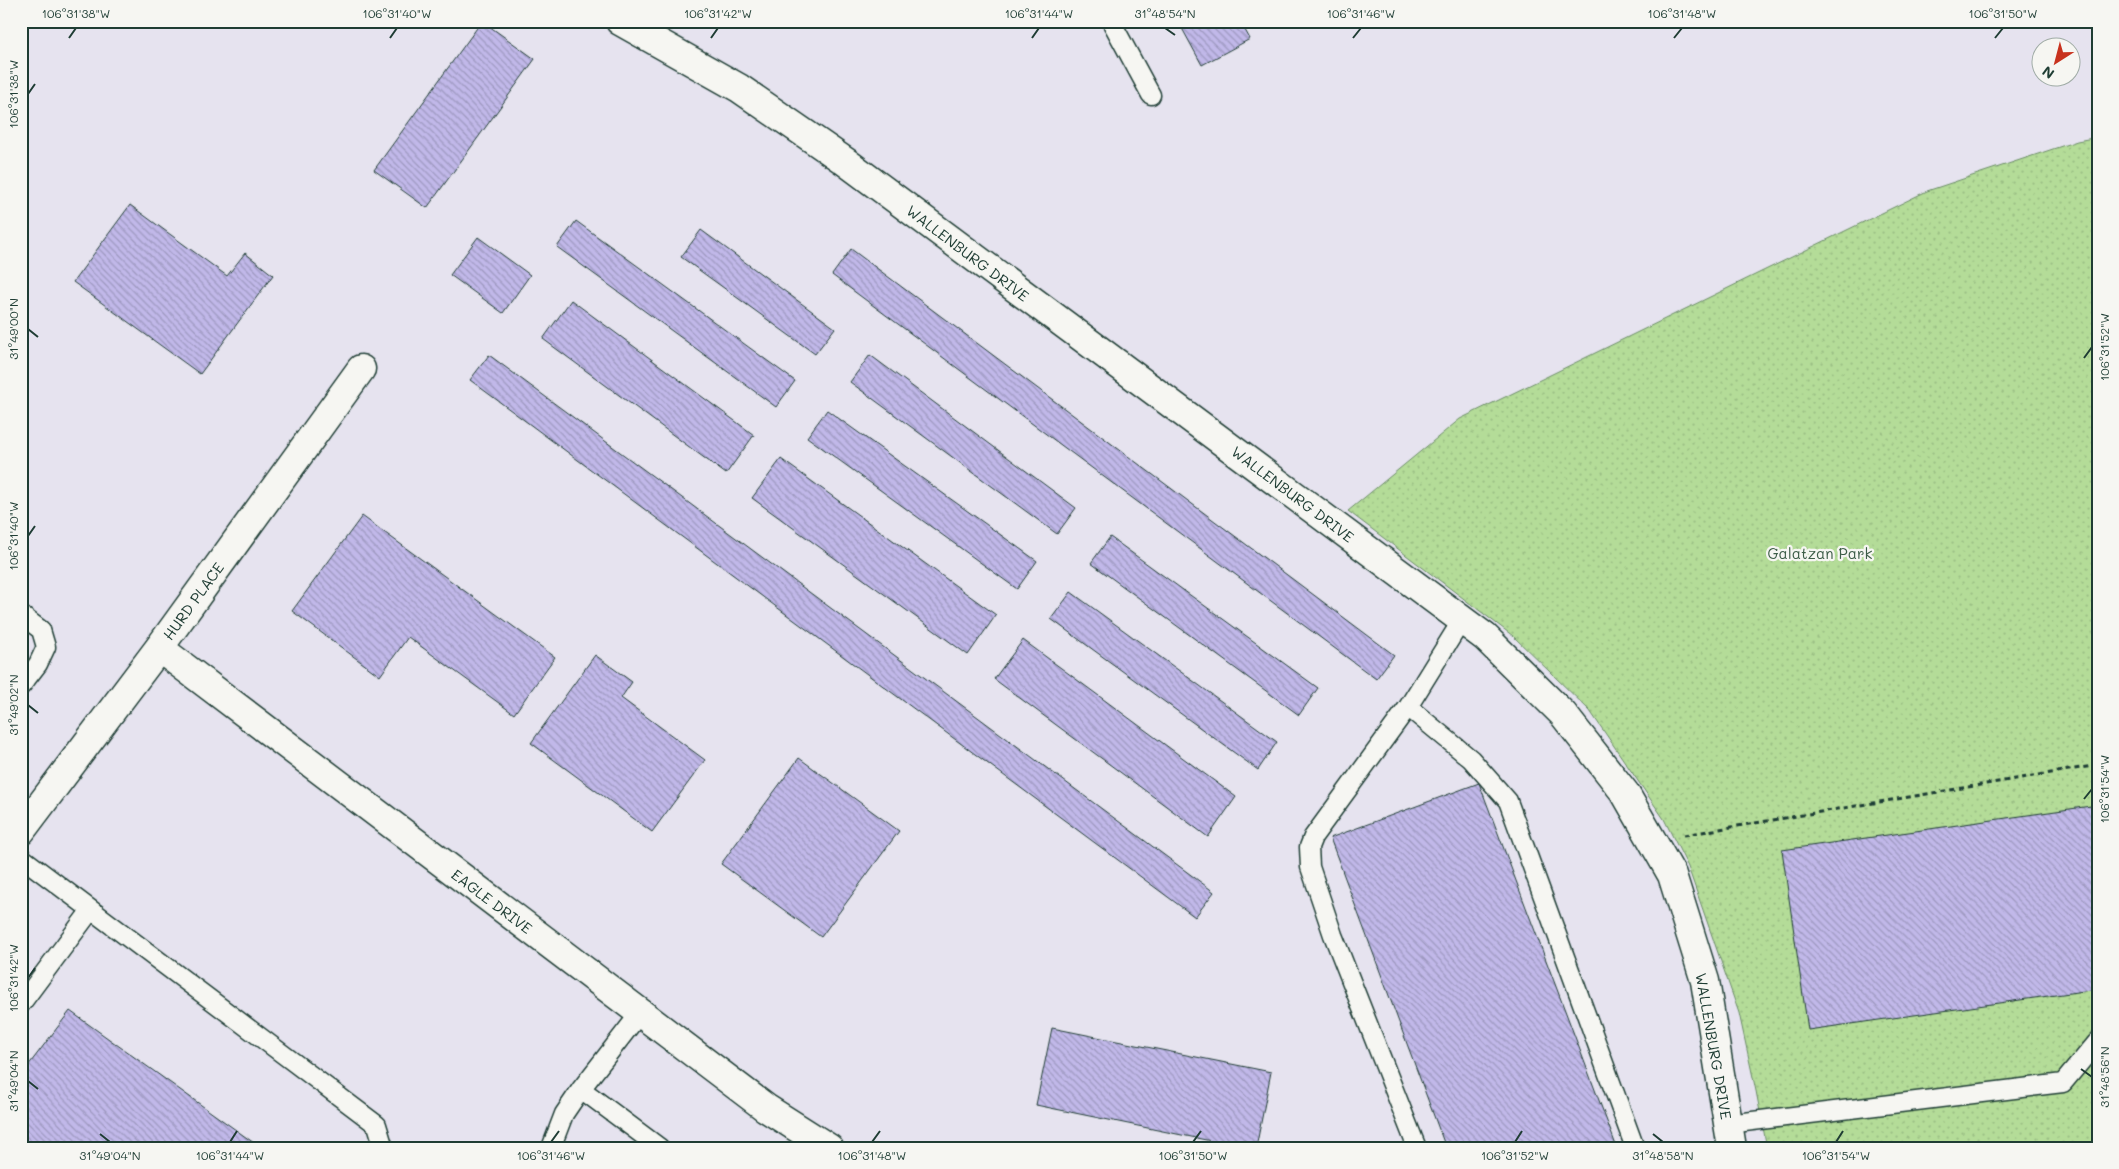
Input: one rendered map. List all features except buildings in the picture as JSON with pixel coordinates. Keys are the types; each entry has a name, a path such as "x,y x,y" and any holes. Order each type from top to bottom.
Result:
{"street":[{"name":"WALLENBURG DRIVE","path":"620,21 739,88 846,162 1485,637 1564,714 1625,793 1672,875 1705,981 1730,1136"},
{"name":"HURD PLACE","path":"21,831 158,648 361,369"},
{"name":"EAGLE DRIVE","path":"158,648 766,1108 829,1148"}],"lane":[{"path":"1111,21 1151,95"},
{"path":"21,615 41,630 46,646 38,664 21,686"},
{"path":"1417,1148 1333,935 1310,867 1309,847 1313,837 1408,707 1462,620"},
{"path":"1408,707 1471,759 1508,801 1635,1148"},
{"path":"21,857 377,1125 384,1148"},
{"path":"21,1004 91,910"},
{"path":"551,1148 564,1114 640,1013"},
{"path":"1730,1136 2063,1083 2098,1041"},
{"path":"581,1089 656,1147"}],"path":[{"path":"1652,840 2098,765"}],"green space":[{"name":"Galatzan Park","path":"2098,137 2098,1148 1767,1148 1739,1013 1688,867 1664,819 1590,711 1513,636 1348,511 1460,419 1927,191 2077,141"}]}
